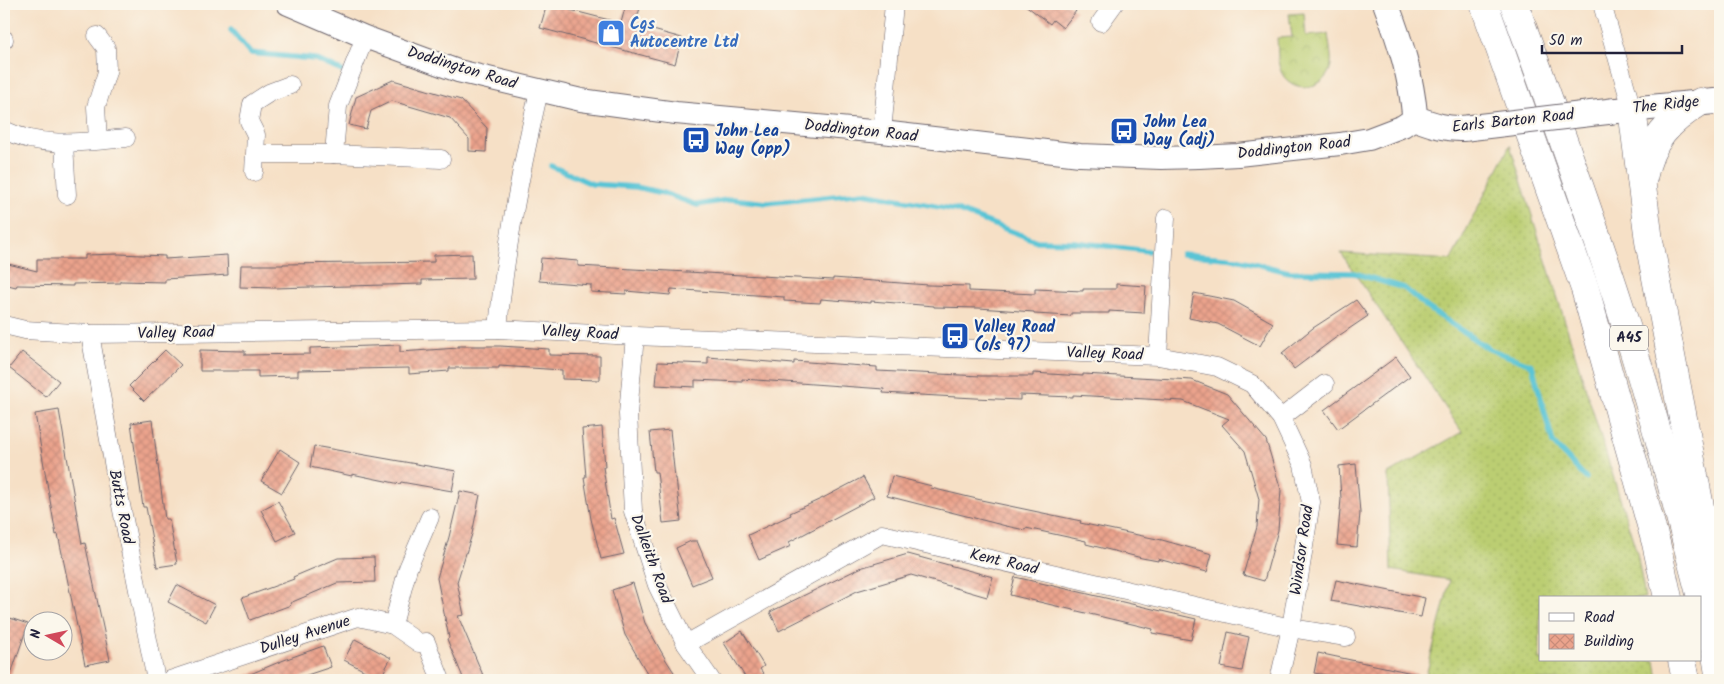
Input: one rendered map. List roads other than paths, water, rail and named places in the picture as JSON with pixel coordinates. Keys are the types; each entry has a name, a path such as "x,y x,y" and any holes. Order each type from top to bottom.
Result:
{"highway":[{"name":"A45","path":"1484,4 1585,289 1656,543 1668,596"},
{"name":"A45","path":"1514,4 1626,326 1675,498 1700,596"},
{"path":"1642,183 1650,152 1663,130 1679,115 1710,101"},
{"path":"1622,110 1642,183 1649,241 1704,528 1718,668"},
{"name":"A45","path":"1702,605 1718,668"},
{"path":"1682,662 1686,680"}],"main road":[{"path":"1386,4 1404,52 1413,88 1415,118"},
{"name":"The Ridge","path":"1622,110 1710,101"},
{"name":"Earls Barton Road","path":"1415,118 1437,127 1453,130 1622,110"}],"street":[{"name":"Doddington Road","path":"288,4 364,37 458,71 581,100 676,113 882,132 1080,155 1190,157 1238,155 1340,144 1369,139 1403,126 1415,118"},
{"path":"882,132 894,4"},
{"path":"1102,22 1114,4"},
{"path":"1602,4 1622,110"},
{"path":"97,36 106,48 107,72 96,107 98,140"},
{"path":"334,154 338,106 364,37"},
{"path":"254,172 256,135 249,121 252,104 269,93 290,85"},
{"path":"498,329 501,294 518,182 539,91"},
{"path":"4,130 15,136 64,144 126,138"},
{"path":"64,144 66,194"},
{"path":"256,154 334,154 441,159"},
{"path":"1158,356 1166,218"},
{"name":"Valley Road","path":"4,325 25,330 90,334 498,329 1158,356"},
{"name":"Butts Road","path":"90,334 118,490 156,680"},
{"name":"Dalkeith Road","path":"636,336 628,414 633,511 657,585 686,644 711,680"},
{"name":"Windsor Road","path":"1158,356 1217,367 1252,384 1281,418 1303,465 1311,502 1291,628 1279,680"},
{"path":"1281,418 1325,384"},
{"path":"393,625 408,568 430,517"},
{"name":"Kent Road","path":"686,644 882,534 1291,628 1346,637"},
{"name":"Dulley Avenue","path":"170,680 358,617 393,625 419,642 426,642 442,680"}],"waterway":[{"path":"231,30 250,53 315,59 342,71"},
{"path":"551,166 592,184 636,187 663,193 697,205 732,199 767,203 864,193 956,210 1037,241 1074,242 1148,251"},
{"path":"1182,254 1236,259 1289,272 1354,273 1404,288 1428,308 1489,349 1532,365 1553,443 1586,478"}],"place":[{"name":"Cgs Autocentre Ltd","path":"611,33"},
{"name":"John Lea Way (adj)","path":"1124,131"},
{"name":"John Lea Way (opp)","path":"696,140"},
{"name":"Valley Road (o/s 97)","path":"955,336"}]}
